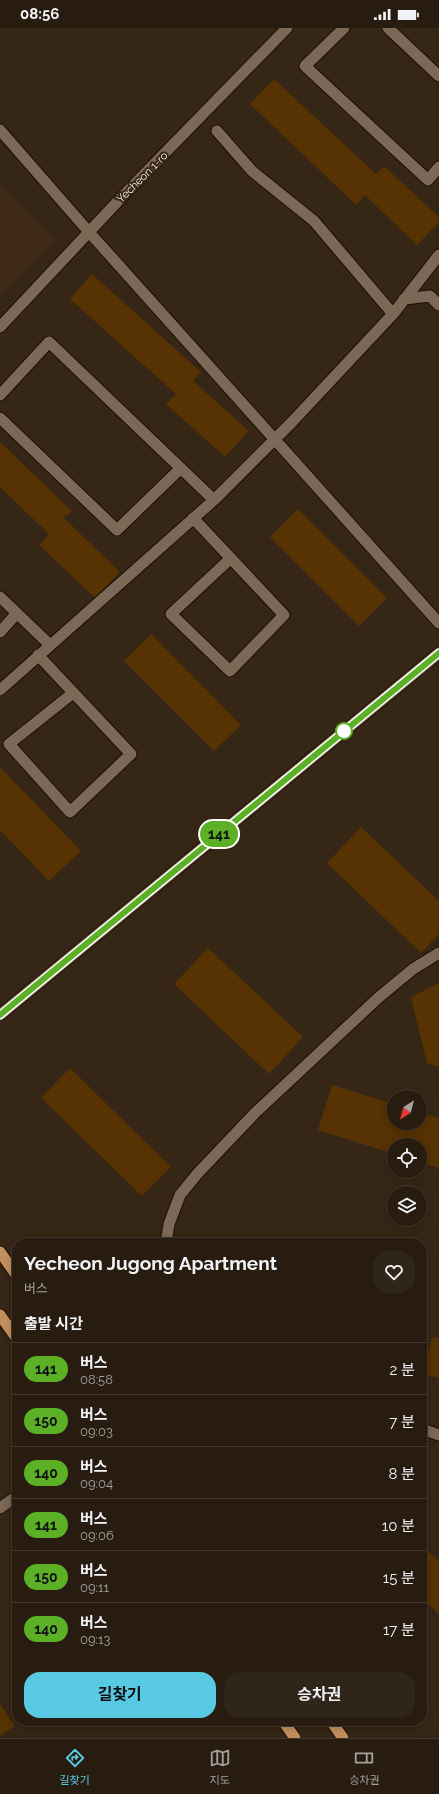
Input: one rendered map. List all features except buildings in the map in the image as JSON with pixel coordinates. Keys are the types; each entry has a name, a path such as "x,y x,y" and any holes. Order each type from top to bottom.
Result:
{"main road":[{"path":"0,1252 12,1269"},
{"path":"0,1315 12,1332"},
{"path":"287,1726 295,1738"},
{"path":"335,1726 343,1738"}],"street":[{"name":"Yecheon 1-ro","path":"0,327 89,232 287,28"},
{"path":"344,28 305,66 428,180 439,167"},
{"path":"388,28 439,76"},
{"path":"0,130 89,232 439,623"},
{"path":"217,131 252,171 314,221 393,314"},
{"path":"0,690 214,500 393,314 439,255"},
{"path":"404,299 430,296 439,305"},
{"path":"0,395 49,342 214,500"},
{"path":"0,418 117,530 180,468"},
{"path":"193,518 231,558 284,615 230,671 171,614 231,558"},
{"path":"0,597 50,645"},
{"path":"0,632 17,613"},
{"path":"0,1015 439,653"},
{"path":"38,655 131,754 70,812 9,744 73,693"},
{"path":"167,1238 169,1224 180,1195 198,1173 255,1113 378,998 413,969 439,953"},
{"path":"427,1431 439,1435"},
{"path":"0,1508 12,1500"}],"shaded area":[{"path":"0,185 54,240 0,296"}],"bus line":[{"name":"141","path":"0,1015 439,653"}]}
